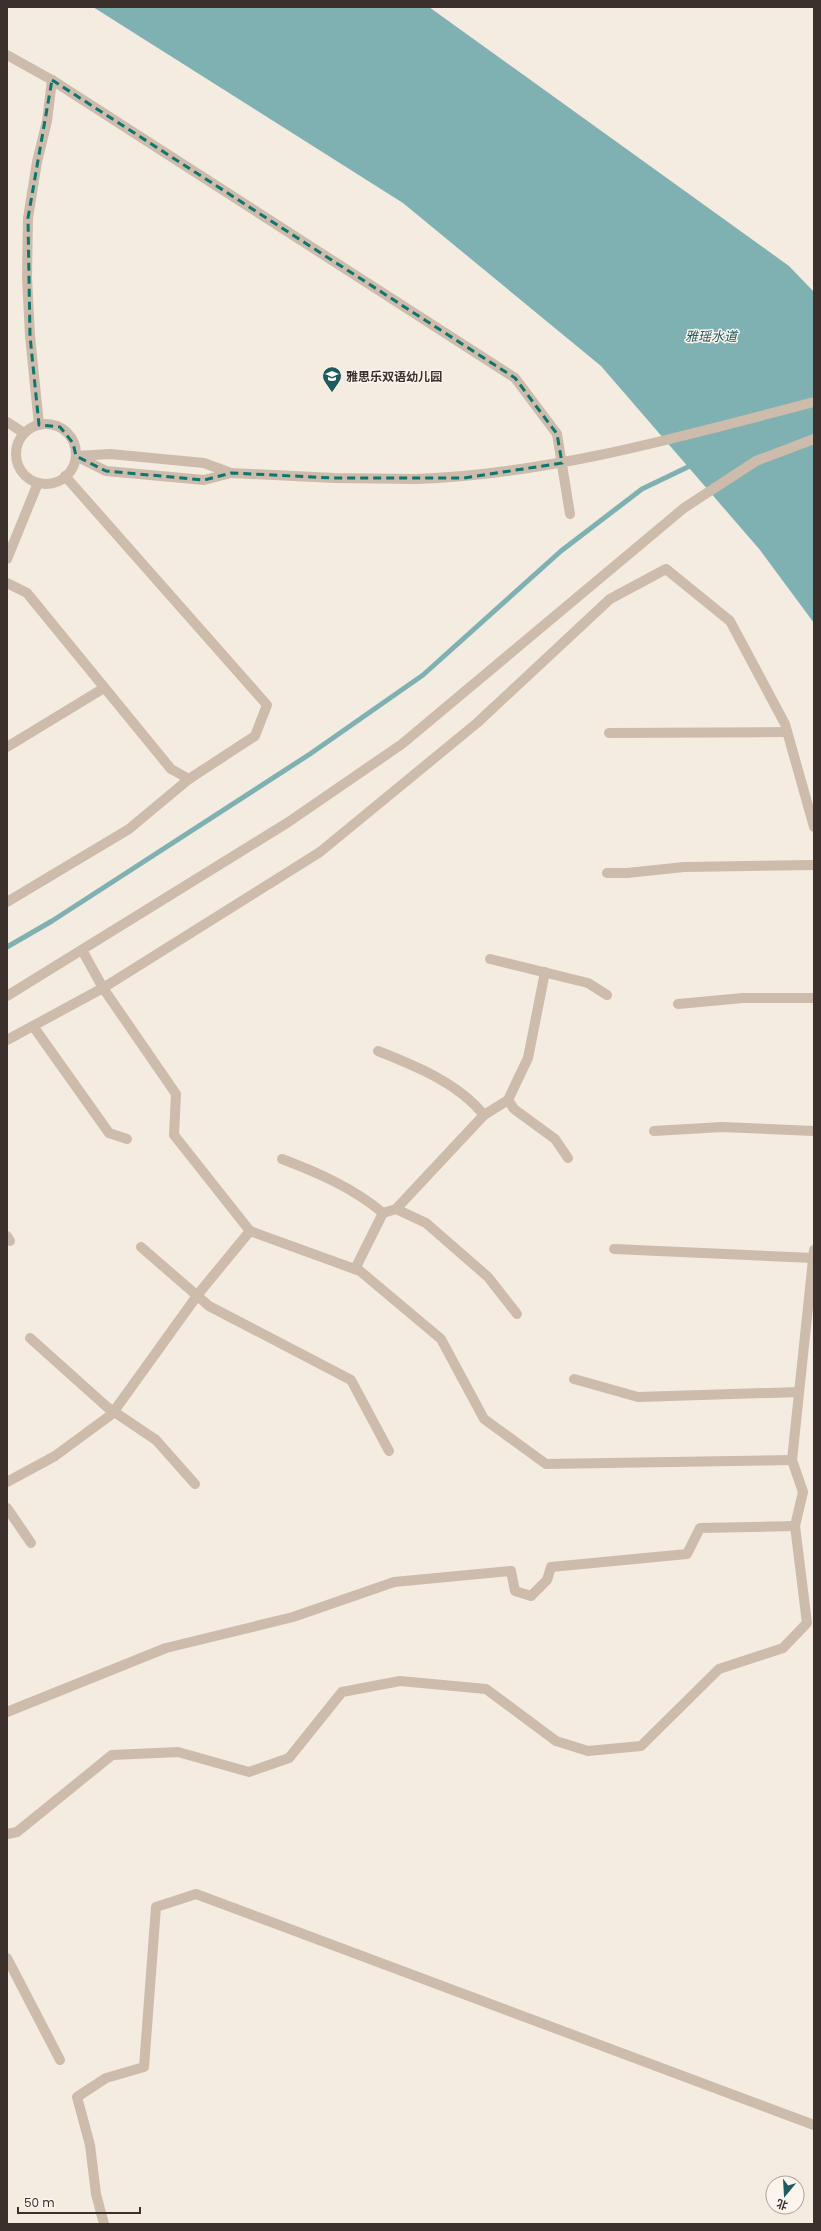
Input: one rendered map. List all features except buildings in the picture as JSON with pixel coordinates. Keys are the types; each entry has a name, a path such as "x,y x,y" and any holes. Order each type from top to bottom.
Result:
{"street":[{"path":"7,55 52,80 515,378 557,434 570,514"},
{"path":"40,424 30,336 27,277 28,218 37,162 47,121 52,80"},
{"path":"76,456 110,454 196,462 230,473 334,478 464,478 545,466 623,451 814,402"},
{"path":"7,422 24,433"},
{"path":"40,424 50,424 60,427 68,434 73,443 76,456 73,466 65,476 48,484 38,483 29,479 22,472 12,457 18,442 24,433 40,424"},
{"path":"7,996 287,823 402,744 684,508 756,461 814,439"},
{"path":"76,456 106,471 204,480 230,473"},
{"path":"7,902 129,829 189,778 255,736 267,705 65,476"},
{"path":"7,559 38,483"},
{"path":"7,1040 103,988 320,852 476,724 610,599 666,569 730,622 785,724 814,827"},
{"path":"7,583 27,594 171,770 189,778"},
{"path":"7,747 104,688"},
{"path":"609,733 787,732"},
{"path":"606,873 627,873 684,867 814,865"},
{"path":"82,950 103,988 176,1094 174,1135 250,1231 360,1271 441,1339 484,1419 546,1464 792,1460"},
{"path":"490,959 588,983 607,996"},
{"path":"354,1269 383,1213 396,1208 484,1115 508,1100 528,1058 545,972"},
{"path":"678,1004 742,998 814,998"},
{"path":"33,1026 108,1133 127,1139"},
{"path":"378,1051 417,1066 472,1100 484,1115"},
{"path":"508,1100 514,1109 555,1139 568,1158"},
{"path":"654,1131 722,1127 814,1131"},
{"path":"282,1159 323,1175 363,1196 383,1213"},
{"path":"396,1208 426,1222 488,1277 517,1314"},
{"path":"7,1482 55,1456 112,1414 200,1293 250,1231"},
{"path":"141,1247 209,1306 351,1380 389,1451"},
{"path":"7,1834 17,1832 112,1755 178,1752 249,1772 289,1758 342,1692 400,1681 486,1689 556,1741 588,1751 640,1746 719,1669 783,1648 807,1623 795,1526 803,1492 792,1460 814,1254 614,1249"},
{"path":"30,1338 107,1407 156,1440 195,1484"},
{"path":"574,1379 638,1397 799,1392"},
{"path":"7,1508 32,1543"},
{"path":"7,1712 166,1648 293,1617 394,1582 511,1571 515,1591 531,1596 547,1580 551,1567 687,1554 700,1528 795,1526"},
{"path":"104,2224 96,2194 90,2145 77,2097 106,2078 144,2067 156,1907 196,1894 814,2125"},
{"path":"7,1958 60,2060"}],"highlighted area":[{"path":"52,80 515,378 557,434 562,463 464,478 334,478 231,473 204,480 106,471 76,456 73,443 60,427 39,425 30,336 28,218"}],"water":[{"name":"雅瑶水道","path":"93,7 429,7 789,266 814,292 814,623 760,550 601,366 403,203"}],"waterway":[{"path":"7,947 52,921 310,754 423,675 561,551 642,489 694,464"}],"place":[{"name":"雅思乐双语幼儿园","path":"332,393"}]}
